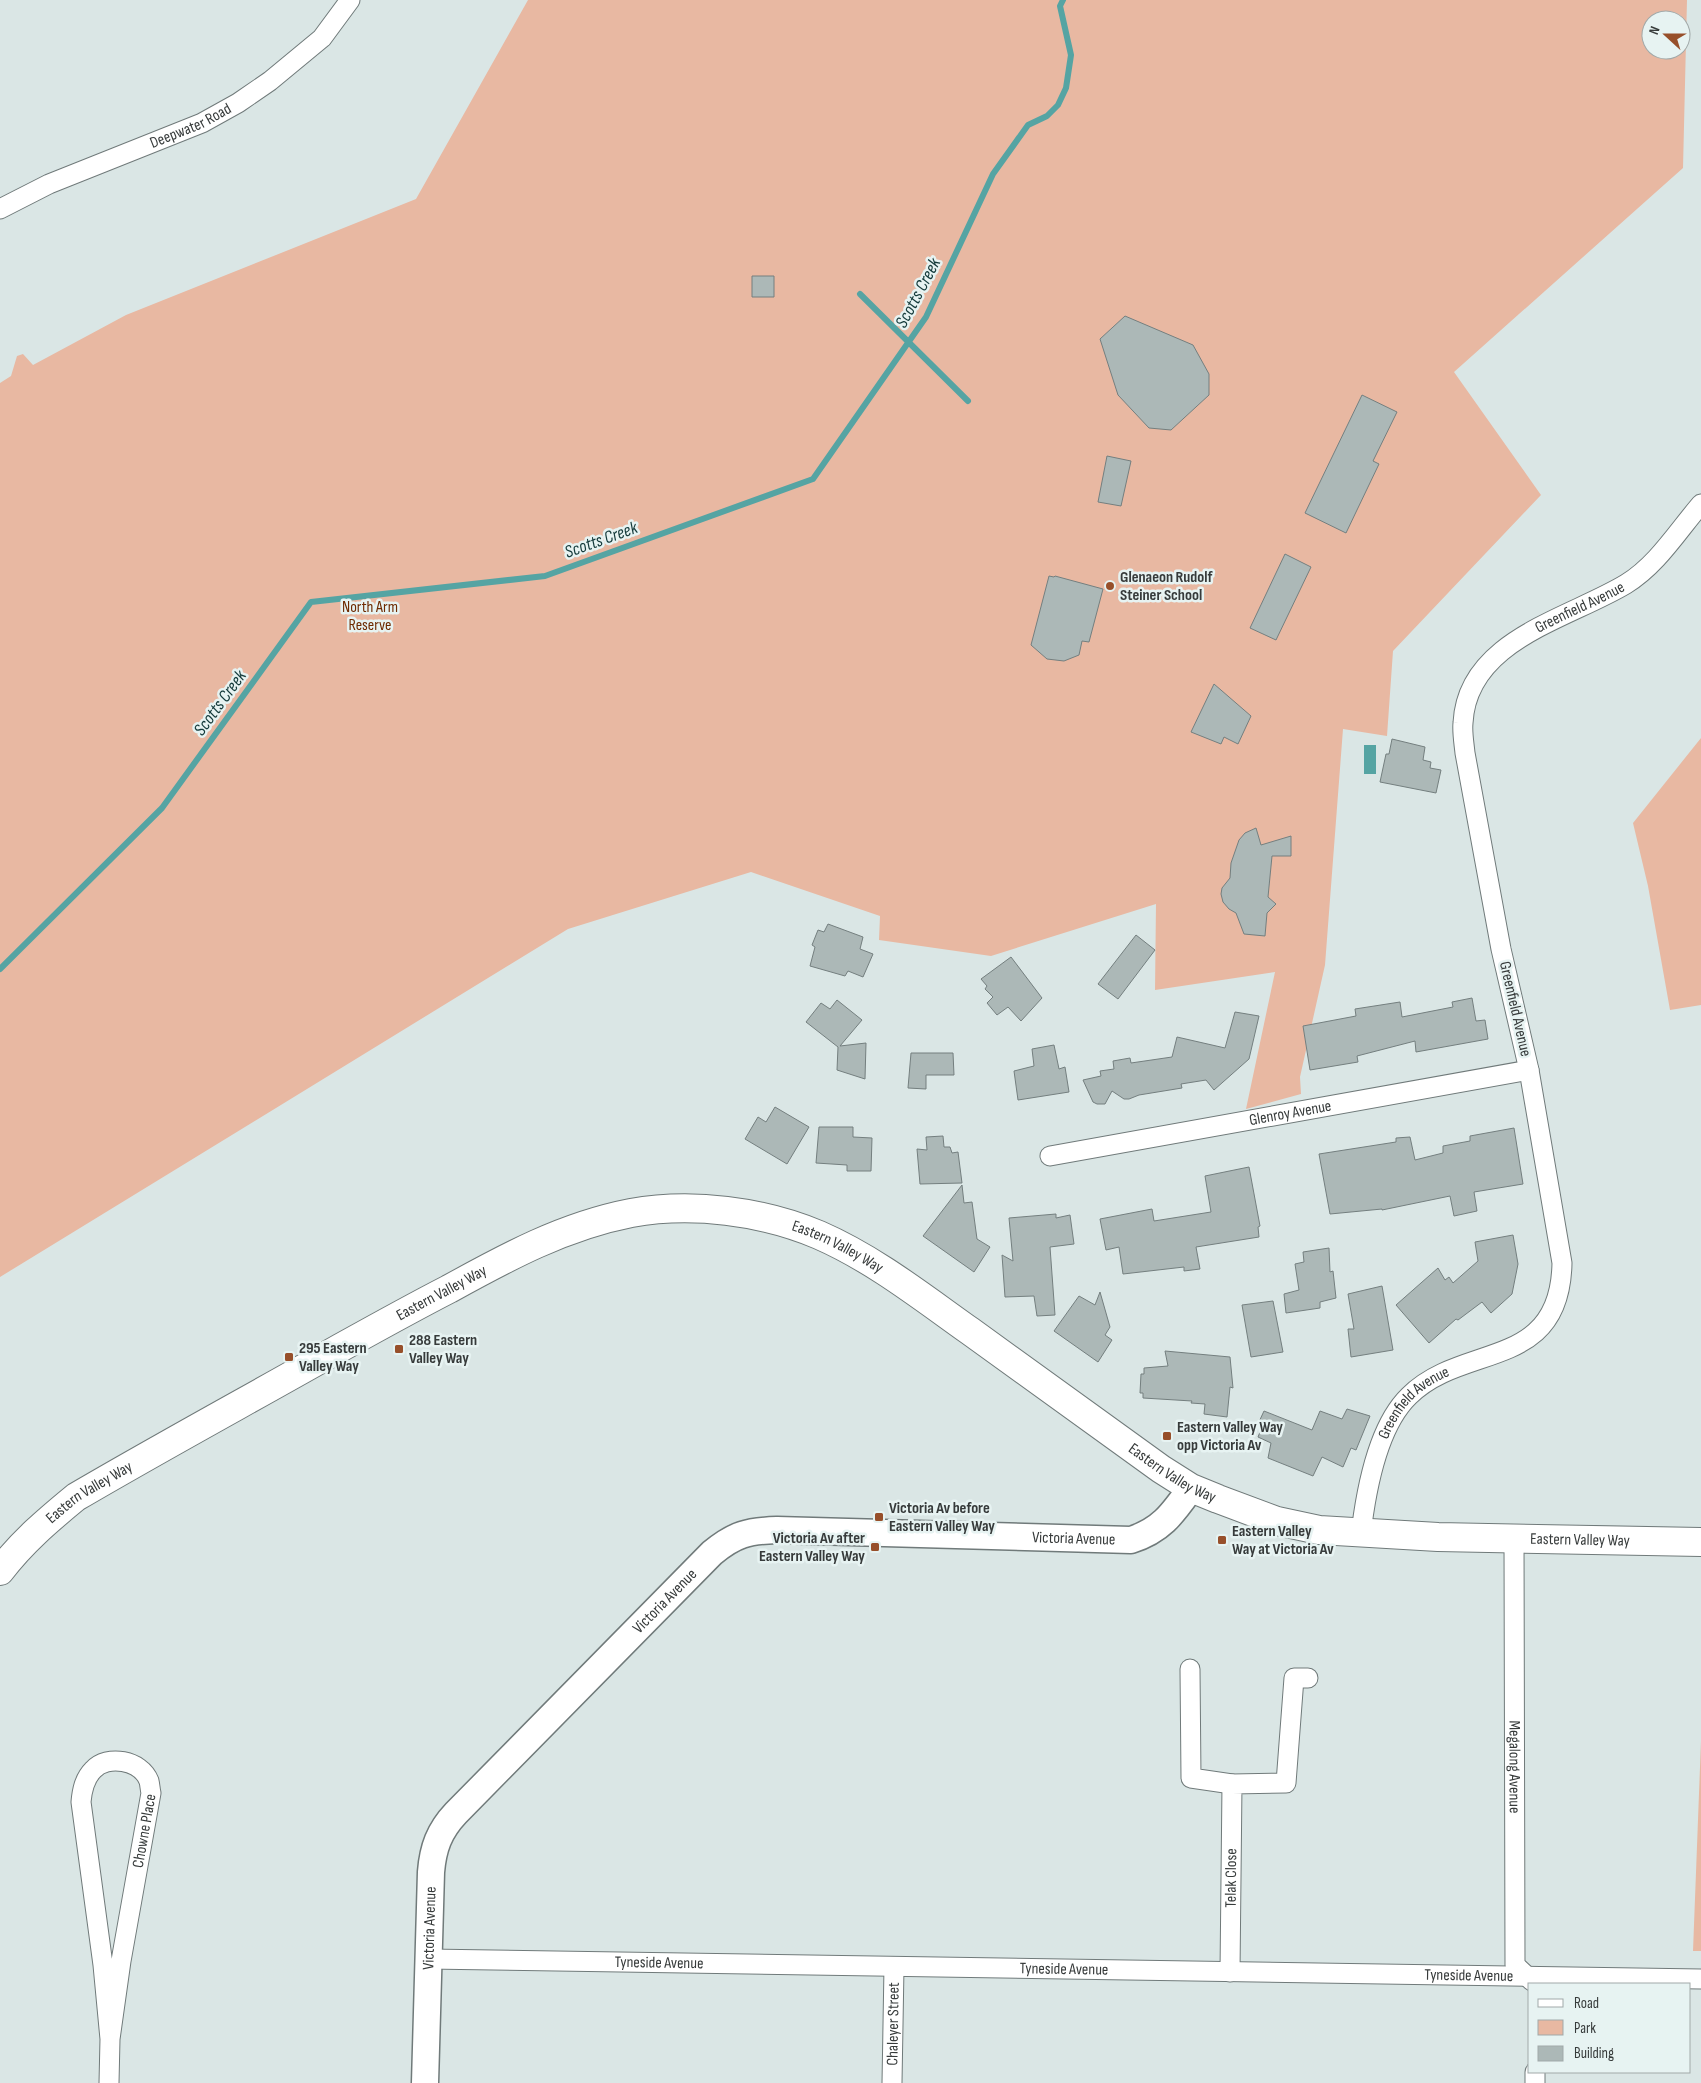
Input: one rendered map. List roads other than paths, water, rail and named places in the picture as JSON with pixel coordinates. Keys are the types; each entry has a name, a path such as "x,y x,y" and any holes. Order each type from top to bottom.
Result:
{"main road":[{"name":"Eastern Valley Way","path":"0,1571 14,1552 47,1520 76,1497 367,1333 495,1264 558,1234 611,1218 658,1210 682,1209 760,1217 793,1225 840,1245 890,1274 1161,1469 1191,1488 1256,1514 1296,1526 1361,1534 1514,1540 1701,1542"}],"street":[{"name":"Deepwater Road","path":"0,209 49,184 202,122 238,102 270,81 322,38 350,0"},
{"name":"Greenfield Avenue","path":"1361,1534 1366,1492 1373,1464 1396,1412 1407,1397 1422,1384 1440,1374 1515,1347 1526,1339 1543,1323 1555,1304 1561,1284 1562,1263 1529,1070 1501,949 1467,763 1463,722 1469,694 1485,667 1509,644 1626,584 1654,562 1701,504"},
{"name":"Glenroy Avenue","path":"1050,1156 1529,1070"},
{"name":"Victoria Avenue","path":"425,2083 432,1859 440,1833 447,1822 705,1560 726,1541 740,1534 777,1530 1131,1540 1148,1534 1161,1524 1172,1514 1191,1488"},
{"name":"Megalong Avenue","path":"1514,1540 1515,1965 1531,1980"},
{"path":"1190,1669 1191,1778 1232,1784 1286,1783 1294,1678 1308,1678"},
{"name":"Chowne Place","path":"109,2083 110,2039 103,1965 81,1802 82,1790 92,1771 100,1764 120,1761 142,1771 148,1780 151,1793 110,2039"},
{"name":"Telak Close","path":"1230,1972 1232,1784"},
{"name":"Tyneside Avenue","path":"428,1959 1230,1972 1531,1980 1701,1979"},
{"name":"Chaleyer Street","path":"892,2083 894,1967"}],"water":[{"path":"1364,745 1376,745 1376,774 1364,774"}],"waterway":[{"name":"Scotts Creek","path":"0,969 162,808 311,602 545,576 813,479 926,317 993,174 1028,125 1047,116 1058,105 1066,88 1071,55 1060,6 1063,0"},
{"path":"860,294 968,401"}],"place":[{"name":"Glenaeon Rudolf Steiner School","path":"1110,586"},
{"name":"288 Eastern Valley Way","path":"399,1349"},
{"name":"295 Eastern Valley Way","path":"289,1357"},
{"name":"Eastern Valley Way opp Victoria Av","path":"1167,1436"},
{"name":"Victoria Av before Eastern Valley Way","path":"879,1517"},
{"name":"Eastern Valley Way at Victoria Av","path":"1222,1540"},
{"name":"Victoria Av after Eastern Valley Way","path":"875,1547"}],"park label":[{"name":"North Arm Reserve","path":"370,616"}]}
